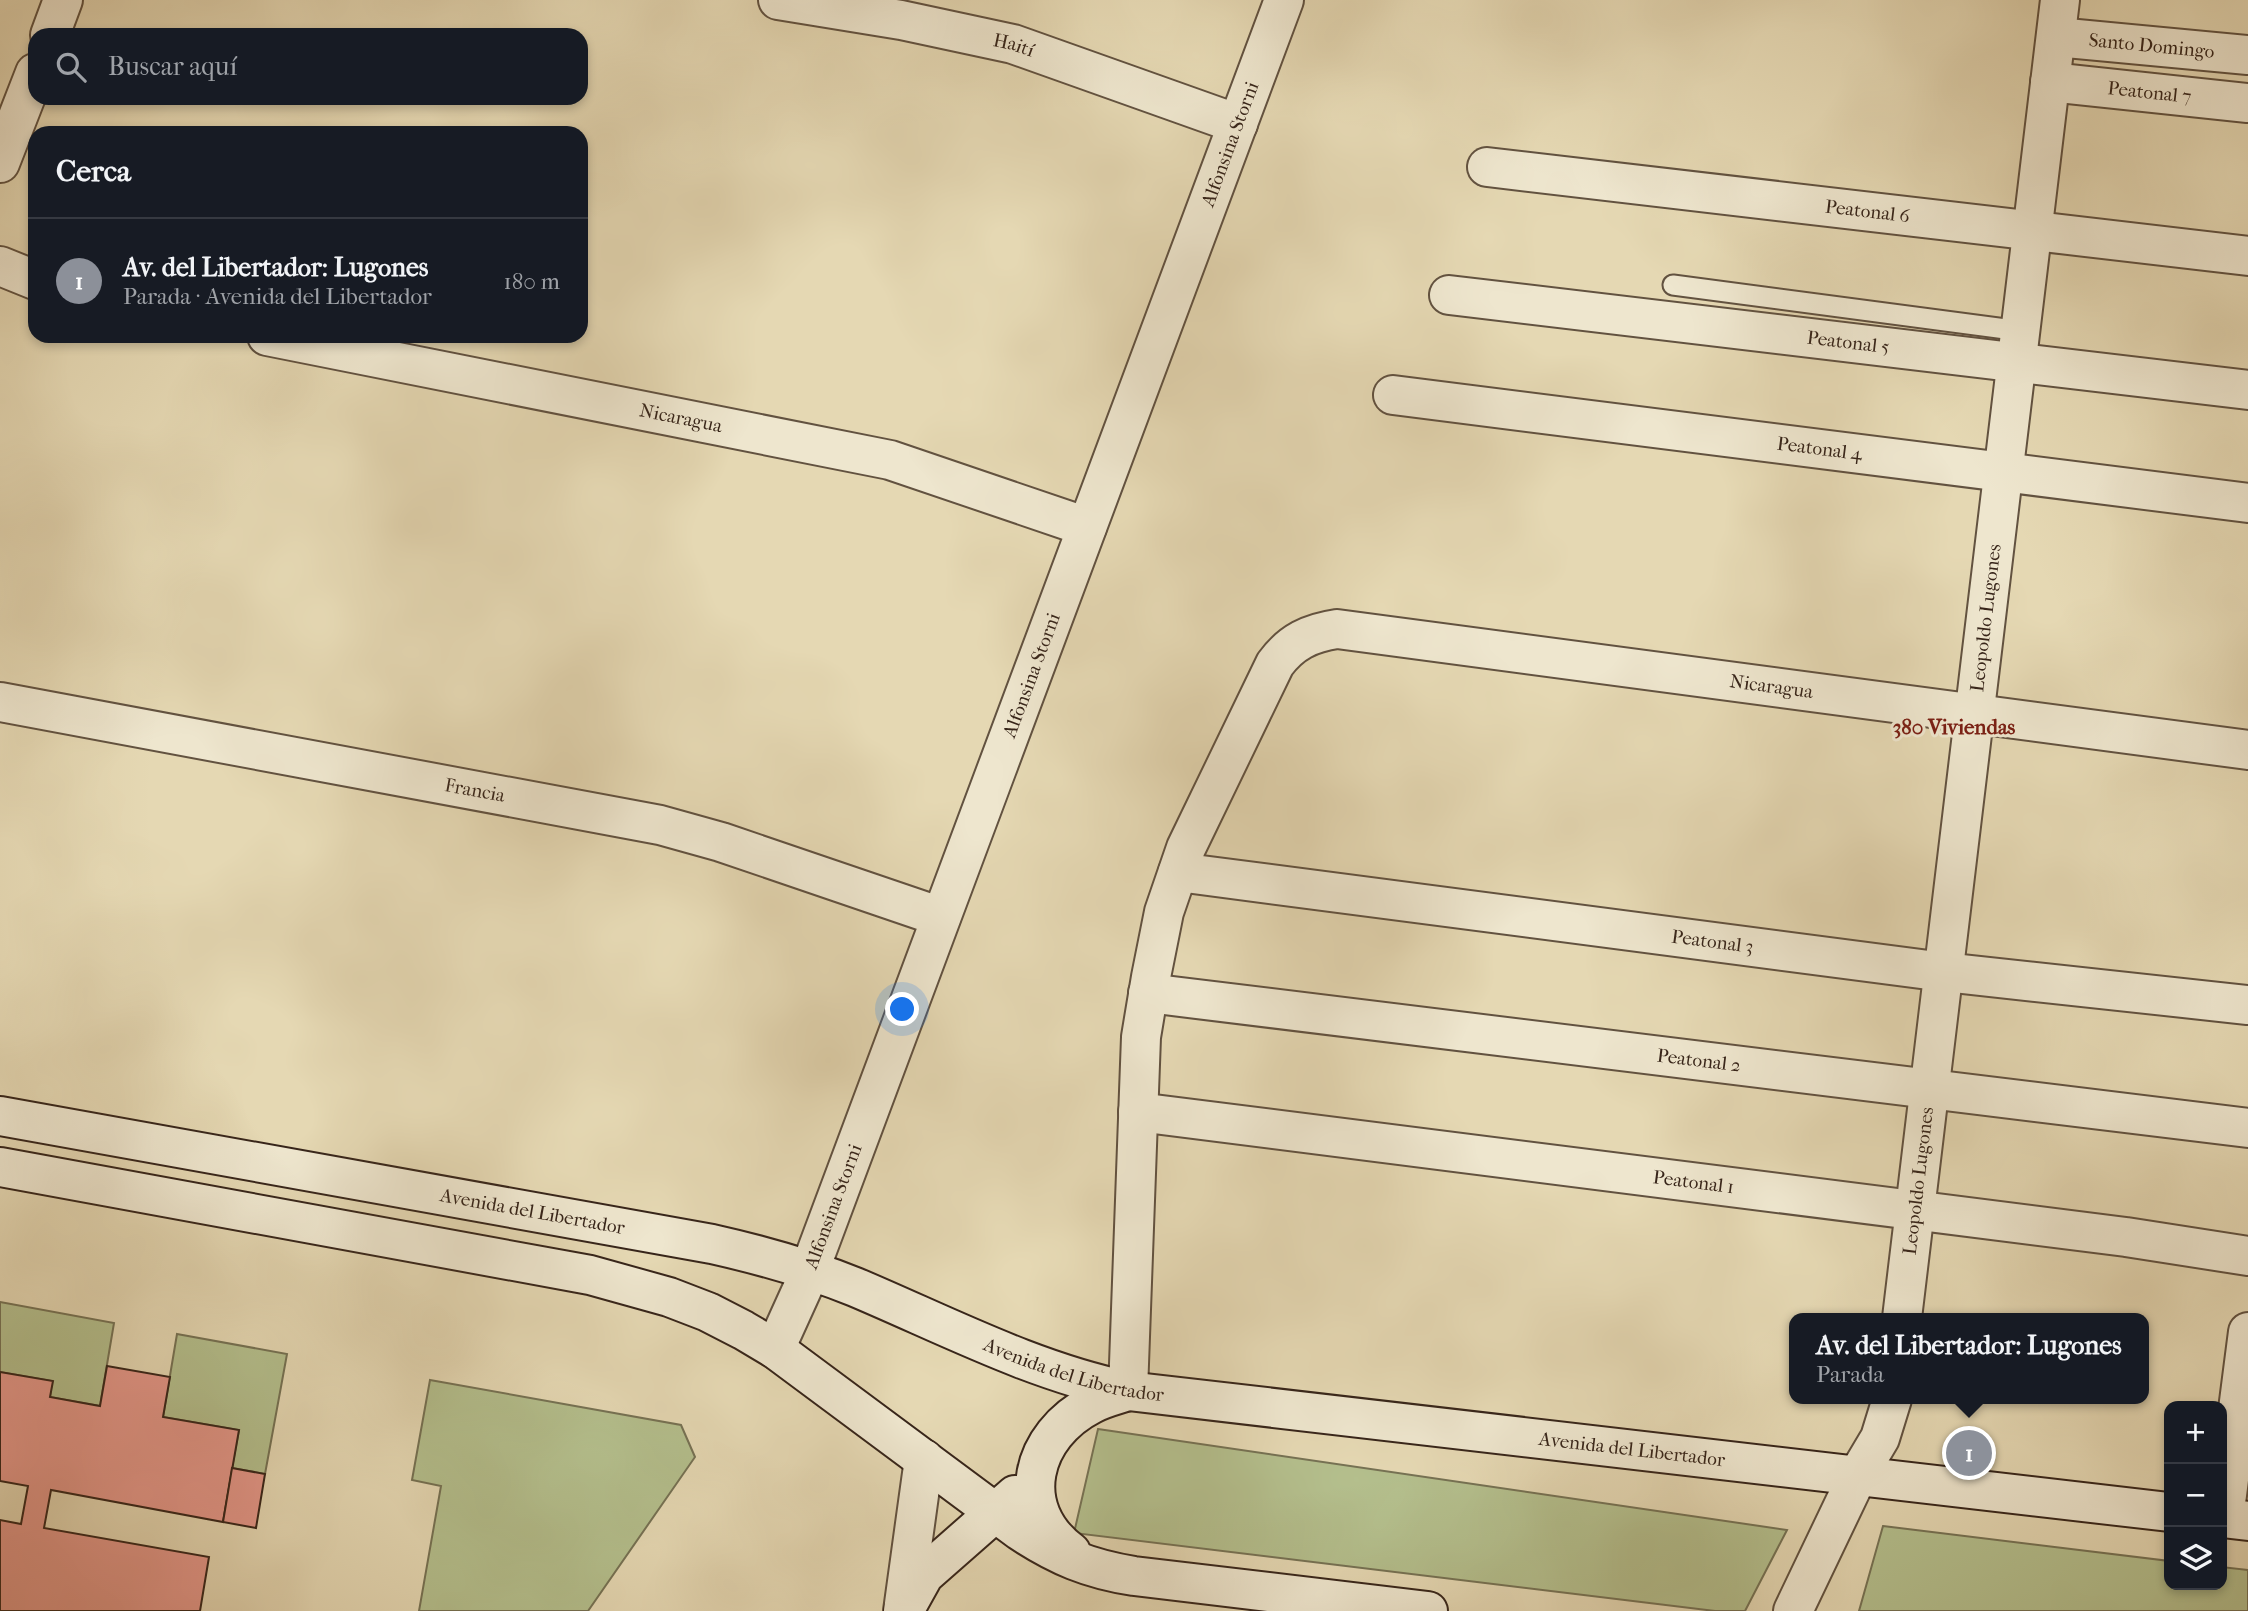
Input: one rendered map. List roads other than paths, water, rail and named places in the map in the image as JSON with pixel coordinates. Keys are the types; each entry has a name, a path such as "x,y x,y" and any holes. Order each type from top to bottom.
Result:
{"street":[{"path":"53,28 63,0"},
{"name":"Haití","path":"778,0 901,20 1013,44 1238,124"},
{"name":"Alfonsina Storni","path":"775,1349 798,1301 1284,0"},
{"name":"Santo Domingo","path":"2058,18 2248,55"},
{"name":"Leopoldo Lugones","path":"1903,1313 2058,18"},
{"name":"Peatonal 7","path":"2050,82 2248,103"},
{"path":"0,163 28,91"},
{"name":"Peatonal 6","path":"1487,167 2248,256"},
{"path":"0,266 28,277"},
{"name":"Peatonal 5","path":"1449,295 2019,346 2248,390"},
{"name":"Nicaragua","path":"302,343 890,460 1087,527"},
{"name":"Peatonal 4","path":"1393,395 2248,503"},
{"name":"Nicaragua","path":"1178,872 1186,848 1275,664 1285,651 1298,641 1317,632 1337,629 2248,750"},
{"name":"Francia","path":"0,702 660,825 721,842 941,917"},
{"path":"904,1611 924,1575 1018,1492 1037,1465 1046,1445 1060,1428 1092,1404 1128,1391 1141,1038 1164,912 1178,872"},
{"name":"Peatonal 3","path":"1178,872 1944,972 2248,1005"},
{"name":"Peatonal 2","path":"1148,993 2248,1128"},
{"name":"Peatonal 1","path":"1138,1112 2126,1237 2248,1256"},
{"name":"Avenida del Libertador","path":"0,1116 712,1244 763,1256 809,1270 1040,1367 1084,1382 1128,1391 2164,1511"},
{"path":"0,1167 616,1282 669,1297 708,1312 775,1349 1044,1547 1100,1571 1428,1611"},
{"path":"2231,1519 2248,1332"},
{"path":"1793,1611 1858,1475 1880,1438 1890,1404"},
{"path":"904,1611 924,1459"},
{"path":"1037,1465 1034,1484 1036,1503 1043,1520 1064,1547 1100,1571"}],"lane":[{"path":"1673,285 2019,346"}],"place":[{"name":"Av. del Libertador: Lugones","path":"1969,1453"}],"district":[{"name":"380 Viviendas","path":"1954,727"}]}
